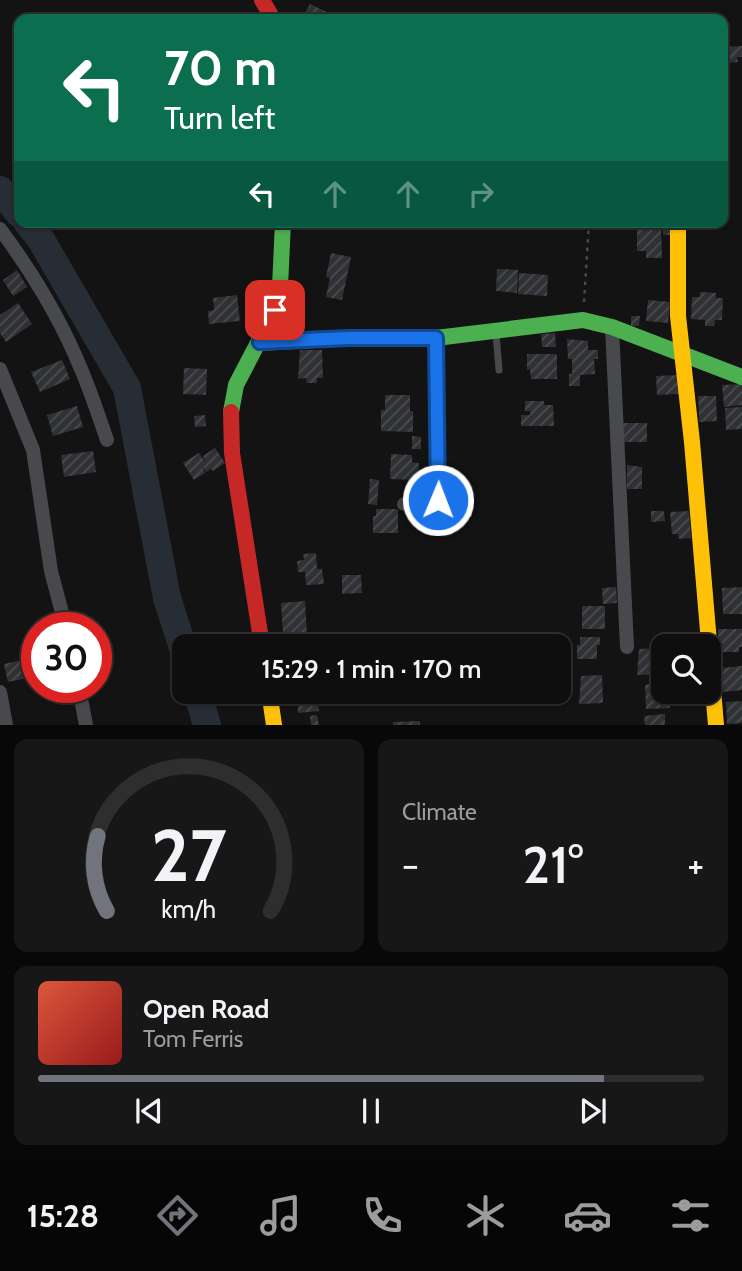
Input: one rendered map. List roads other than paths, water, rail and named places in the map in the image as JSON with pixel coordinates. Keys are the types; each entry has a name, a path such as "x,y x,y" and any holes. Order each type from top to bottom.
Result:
{"street":[{"path":"260,634 232,453 230,418 236,386 275,310 280,287 283,228"},
{"path":"678,228 678,316 716,725"},
{"path":"0,229 40,289 82,369 107,440"},
{"path":"260,342 436,338 583,320 612,327 742,377"},
{"path":"612,327 627,647"},
{"path":"404,504 432,505 438,500 436,338"},
{"path":"0,369 33,450 51,570 62,612"},
{"path":"0,692 6,725"},
{"path":"82,703 86,725"},
{"path":"271,704 274,725"}],"lane":[{"path":"496,329 499,370"}],"waterway":[{"path":"0,190 14,207"},
{"path":"32,228 127,388 167,598 179,634"},
{"path":"201,704 207,725"}]}
